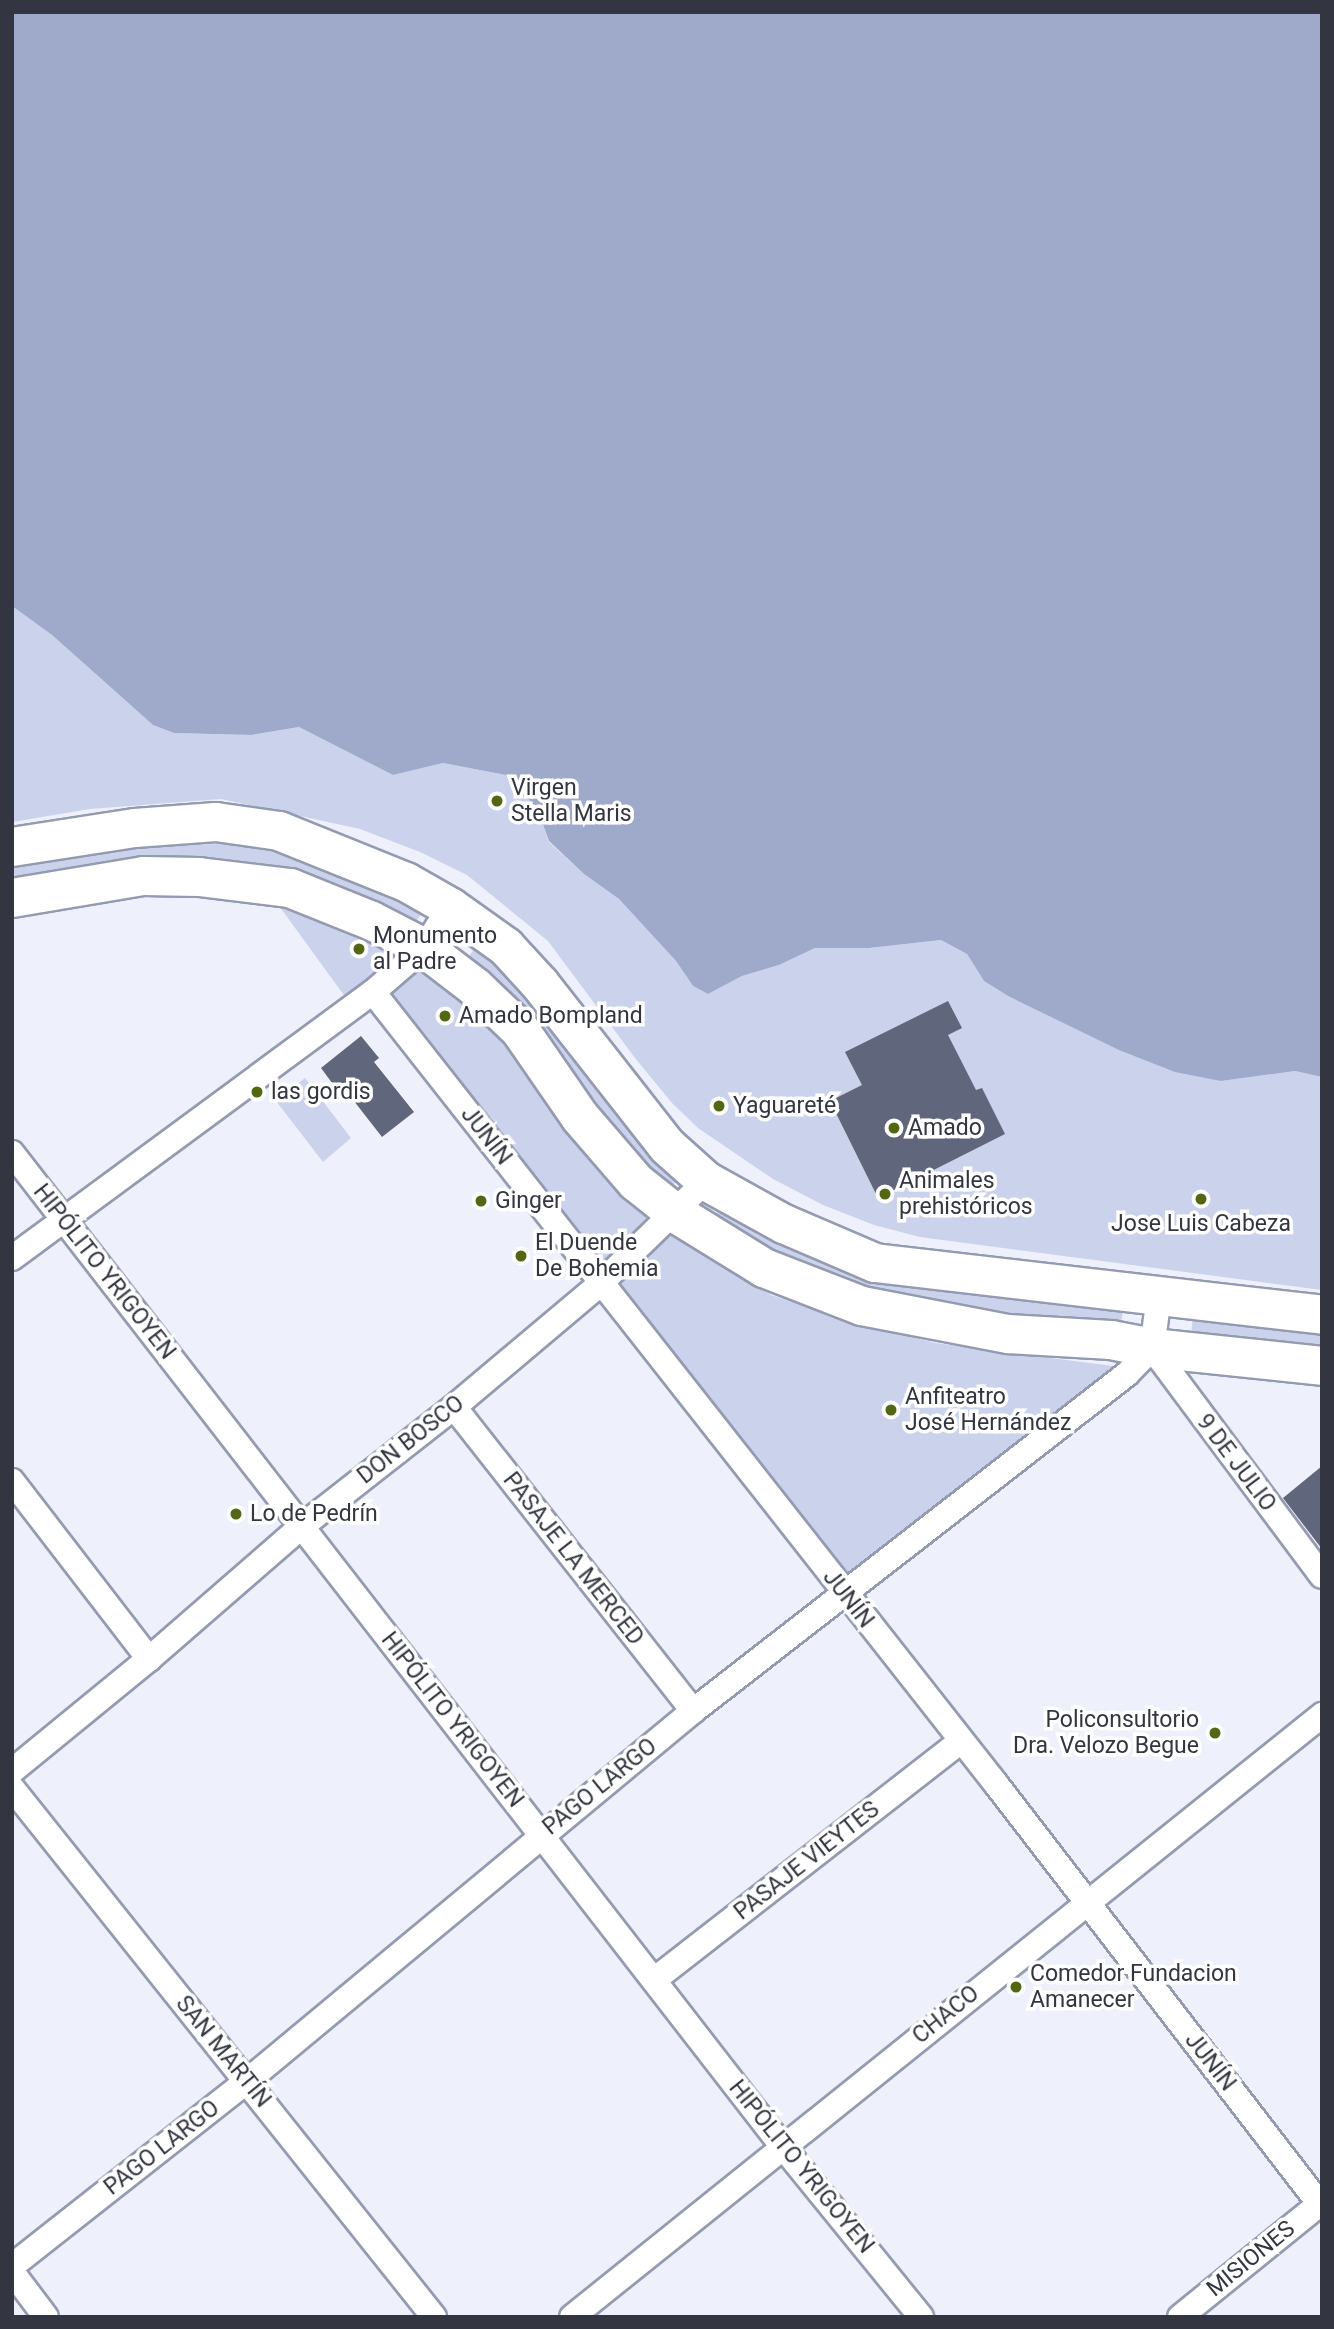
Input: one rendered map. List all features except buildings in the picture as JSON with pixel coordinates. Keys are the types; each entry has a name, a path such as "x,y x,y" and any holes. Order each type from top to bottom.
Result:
{"main road":[{"path":"12,847 135,828 216,822 279,831 406,882 450,907 506,947 540,984 667,1146 706,1181 784,1224 875,1263 1322,1315"},
{"path":"12,898 144,877 199,877 290,888 372,921 424,948 475,987 520,1030 580,1117 636,1182 675,1213 764,1268 862,1306 1008,1334 1111,1340 1152,1349 1322,1366"}],"street":[{"path":"12,1258 373,992 424,948 450,907"},
{"name":"JUNÍN","path":"373,992 1321,2204"},
{"name":"HIPÓLITO YRIGOYEN","path":"12,1153 783,2147 921,2317"},
{"name":"DON BOSCO","path":"12,1771 149,1659 301,1527 454,1407 601,1283 706,1181"},
{"path":"1152,1349 1159,1296"},
{"name":"9 DE JULIO","path":"1152,1349 1322,1576"},
{"name":"PAGO LARGO","path":"12,2266 246,2082 693,1711 1127,1374 1152,1349"},
{"name":"PASAJE LA MERCED","path":"454,1407 693,1711"},
{"path":"12,1481 149,1659"},
{"name":"CHACO","path":"572,2317 1086,1901 1322,1715"},
{"name":"PASAJE VIEYTES","path":"654,1980 961,1741"},
{"name":"SAN MARTÍN","path":"12,1788 434,2317"},
{"name":"MISIONES","path":"1180,2317 1321,2204"},
{"path":"12,2272 46,2317"}],"shaded area":[{"path":"12,12 1322,12 1322,1077 1295,1071 1221,1081 1175,1072 1119,1050 1008,996 984,981 967,954 941,940 869,948 815,948 779,965 742,976 708,994 693,986 676,961 619,899 584,874 549,841 541,819 526,795 506,775 443,763 393,775 299,727 251,735 174,733 153,725 52,635 12,606"},
{"path":"12,606 52,635 153,725 174,733 251,735 299,727 393,775 443,763 506,775 526,795 541,819 549,842 584,874 619,899 676,961 693,986 708,994 742,976 779,965 815,948 869,948 941,940 967,954 984,981 1008,996 1221,1081 1295,1071 1322,1077 1322,1290 920,1237 874,1225 823,1205 773,1179 698,1128 672,1103 635,1058 548,941 467,875 420,852 360,829 221,799 90,809 12,822"},
{"path":"225,844 295,855 425,907 412,929 338,896 12,889 12,865 139,845"},
{"path":"274,899 396,948 398,959 346,998"},
{"path":"476,946 513,974 570,1041 609,1103 646,1146 685,1171 670,1188 638,1167 463,965"},
{"path":"425,957 514,1047 562,1127 602,1169 656,1216 597,1269 383,991"},
{"path":"305,1078 351,1138 323,1162 276,1101"},
{"path":"724,1202 789,1236 1124,1306 1120,1329 911,1303 779,1258 713,1220"},
{"name":"Anfiteatro José Hernández","path":"671,1235 771,1295 860,1324 935,1343 1113,1366 1116,1377 845,1585 610,1287"},
{"path":"1193,1314 1322,1331 1322,1355 1191,1338"}],"place":[{"name":"Virgen Stella Maris","path":"497,801"},
{"name":"Monumento al Padre","path":"359,949"},
{"name":"Amado Bompland","path":"445,1016"},
{"name":"las gordis","path":"257,1092"},
{"name":"Yaguareté","path":"719,1106"},
{"name":"Amado","path":"894,1128"},
{"name":"Animales prehistóricos","path":"885,1194"},
{"name":"Jose Luis Cabeza","path":"1201,1199"},
{"name":"Ginger","path":"481,1201"},
{"name":"El Duende De Bohemia","path":"521,1256"},
{"name":"Anfiteatro José Hernández","path":"891,1410"},
{"name":"Lo de Pedrín","path":"236,1514"},
{"name":"Policonsultorio Dra. Velozo Begue","path":"1215,1733"},
{"name":"Comedor Fundacion Amanecer","path":"1016,1987"}]}
